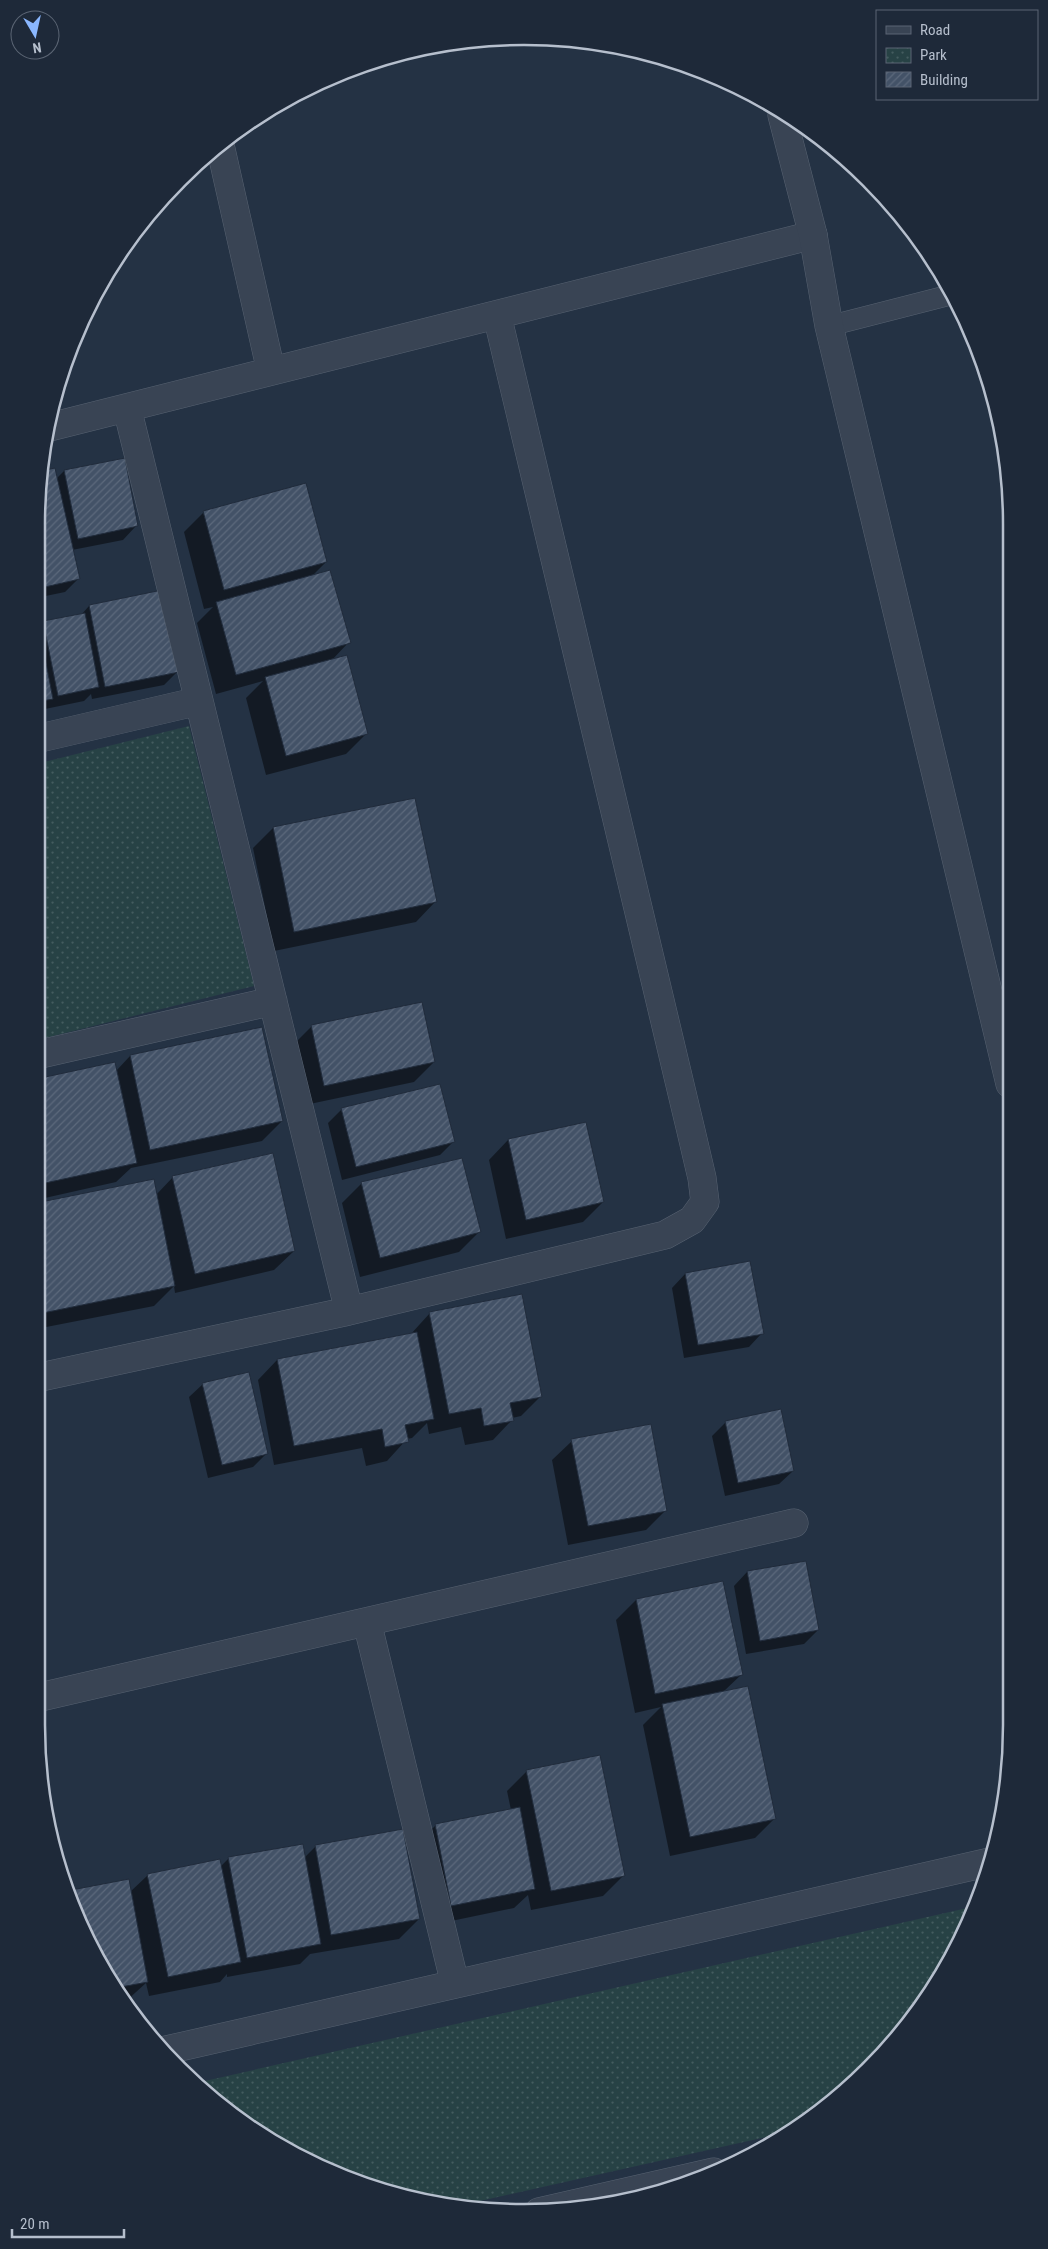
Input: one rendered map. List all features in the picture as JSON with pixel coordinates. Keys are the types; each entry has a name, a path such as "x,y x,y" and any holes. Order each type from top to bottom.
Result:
{"street":[{"path":"784,122 813,235 829,326 1003,1055"},
{"path":"222,153 272,371"},
{"path":"55,426 813,235"},
{"path":"45,1376 349,1311 665,1236 692,1220 705,1202 702,1178 498,314"},
{"path":"127,408 349,1311"},
{"path":"45,737 200,701"},
{"path":"45,1054 273,1001"},
{"path":"45,1696 794,1523"},
{"path":"367,1622 455,1984"},
{"path":"171,2049 983,1864"},
{"path":"604,2197 661,2184"}],"lane":[{"path":"829,326 946,296"}],"green space":[{"path":"189,726 254,986 45,1038 45,762"},
{"path":"967,1908 939,1965 904,2017 884,2041 840,2085 816,2105 770,2136 478,2202 461,2200 400,2188 370,2179 312,2155 258,2123 232,2105 204,2081"}],"building":[{"path":"125,458 138,526 78,539 64,470"},
{"path":"55,468 80,579 45,587 45,524 48,469"},
{"path":"306,483 327,562 224,590 203,511"},
{"path":"330,570 351,643 236,675 216,602"},
{"path":"162,590 179,672 105,687 89,605"},
{"path":"85,613 99,687 58,696 45,631 45,621"},
{"path":"347,655 368,734 286,756 265,677"},
{"path":"45,658 53,699 45,700"},
{"path":"415,798 437,902 294,932 273,827"},
{"path":"422,1002 435,1062 324,1086 311,1025"},
{"path":"262,1027 283,1121 150,1150 130,1055"},
{"path":"115,1062 137,1163 45,1183 45,1077"},
{"path":"440,1084 455,1142 356,1167 341,1108"},
{"path":"586,1122 604,1202 526,1220 508,1139"},
{"path":"273,1153 295,1251 195,1274 172,1176"},
{"path":"462,1158 481,1232 380,1258 361,1182"},
{"path":"154,1179 175,1286 45,1313 45,1201"},
{"path":"750,1261 764,1334 698,1345 685,1273"},
{"path":"522,1294 542,1397 510,1403 514,1421 484,1426 481,1408 449,1414 429,1312"},
{"path":"417,1332 434,1419 405,1425 409,1442 385,1447 382,1429 294,1446 277,1359"},
{"path":"249,1372 268,1454 222,1465 202,1383"},
{"path":"781,1409 794,1471 738,1483 725,1421"},
{"path":"651,1424 667,1511 588,1526 571,1439"},
{"path":"806,1561 819,1630 760,1641 747,1571"},
{"path":"723,1581 743,1675 655,1694 636,1599"},
{"path":"748,1686 776,1819 690,1837 662,1704"},
{"path":"600,1755 625,1876 551,1891 526,1770"},
{"path":"520,1807 535,1889 451,1906 435,1824"},
{"path":"403,1829 420,1919 331,1935 315,1845"},
{"path":"303,1844 321,1944 247,1958 228,1857"},
{"path":"220,1859 241,1962 168,1977 147,1874"},
{"path":"129,1879 148,1982 123,1987 94,1937 74,1889"}]}
